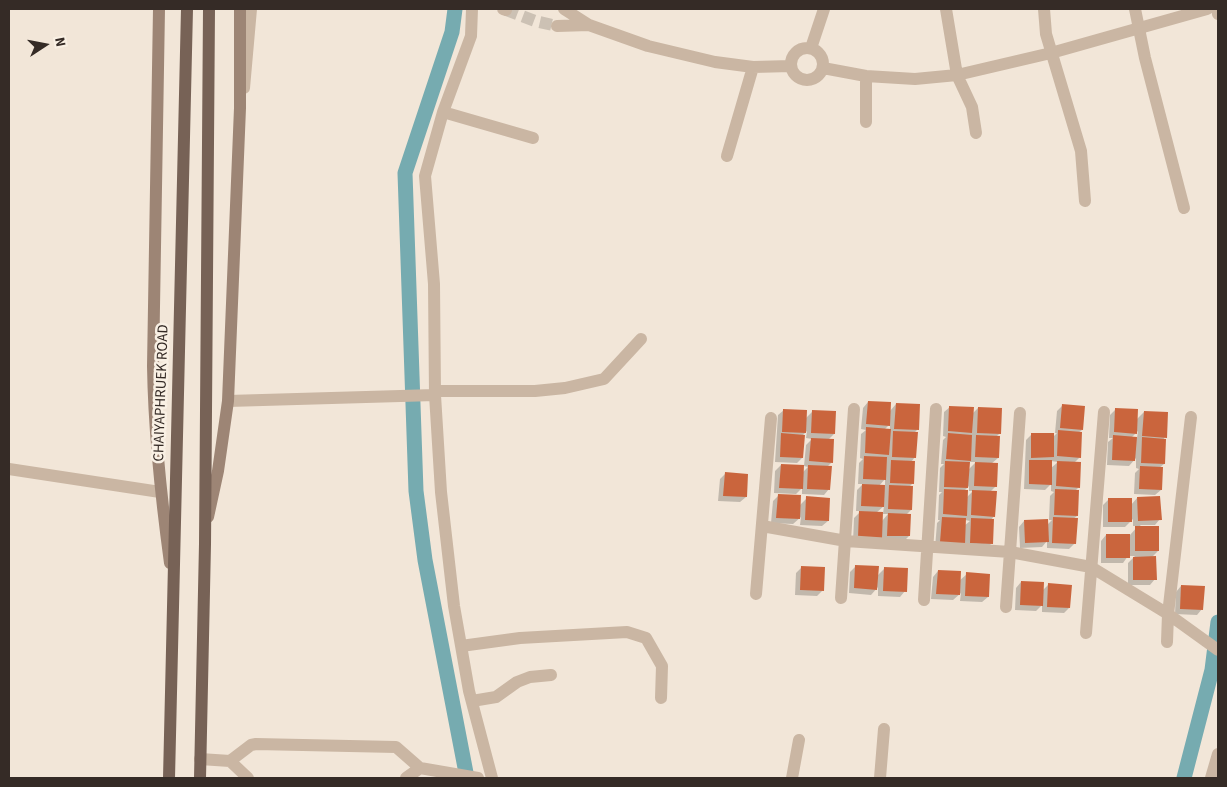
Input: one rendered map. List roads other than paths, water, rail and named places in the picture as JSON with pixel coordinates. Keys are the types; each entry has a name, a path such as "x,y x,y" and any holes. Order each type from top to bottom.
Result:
{"main road":[{"path":"159,9 153,366 154,424 160,492 173,580"},
{"name":"CHAIYAPHRUEK ROAD","path":"169,778 187,9"},
{"path":"200,778 205,530 210,9"},
{"path":"205,530 218,471 228,401 240,108 240,9"}],"street":[{"path":"240,108 246,83 251,9"},
{"path":"472,9 471,36 444,112 425,176 434,284 433,394 441,492 461,646 472,701 492,778"},
{"path":"564,9 589,25 648,46 753,67 791,66"},
{"path":"812,48 824,9"},
{"path":"946,9 957,75 972,107 976,133"},
{"path":"1044,9 1046,34 1081,151 1085,200"},
{"path":"1135,9 1138,29 1184,208"},
{"path":"823,68 866,76 915,79 957,75 1051,53 1208,9"},
{"path":"1217,9 1218,14"},
{"path":"557,26 589,25"},
{"path":"812,48 820,54 823,68 817,77 806,80 796,76 791,66 796,52 812,48"},
{"path":"727,156 753,67"},
{"path":"866,76 866,122"},
{"path":"444,112 533,138"},
{"path":"228,401 535,391 565,388 604,379 641,339"},
{"path":"840,598 846,541 854,409"},
{"path":"924,600 936,409"},
{"path":"1086,633 1104,412"},
{"path":"1006,607 1020,413"},
{"path":"1166,642 1191,417"},
{"path":"756,594 771,418"},
{"path":"9,469 160,492"},
{"path":"762,526 846,541 1010,552 1091,568 1168,614 1218,650"},
{"path":"461,646 520,638 628,632 646,638 662,666 661,698"},
{"path":"472,701 496,697 517,682 530,677 551,675"},
{"path":"880,778 884,729"},
{"path":"792,778 798,740"},
{"path":"200,759 230,760 256,744 396,747 420,768 478,778"},
{"path":"1211,778 1218,754"},
{"path":"230,760 248,778"},
{"path":"406,778 420,768"}],"waterway":[{"path":"455,9 452,32 405,173 416,491 425,560 467,778"},
{"path":"1184,778 1212,670 1218,622"}],"tunnel":[{"path":"506,10 535,21 557,26"}]}
